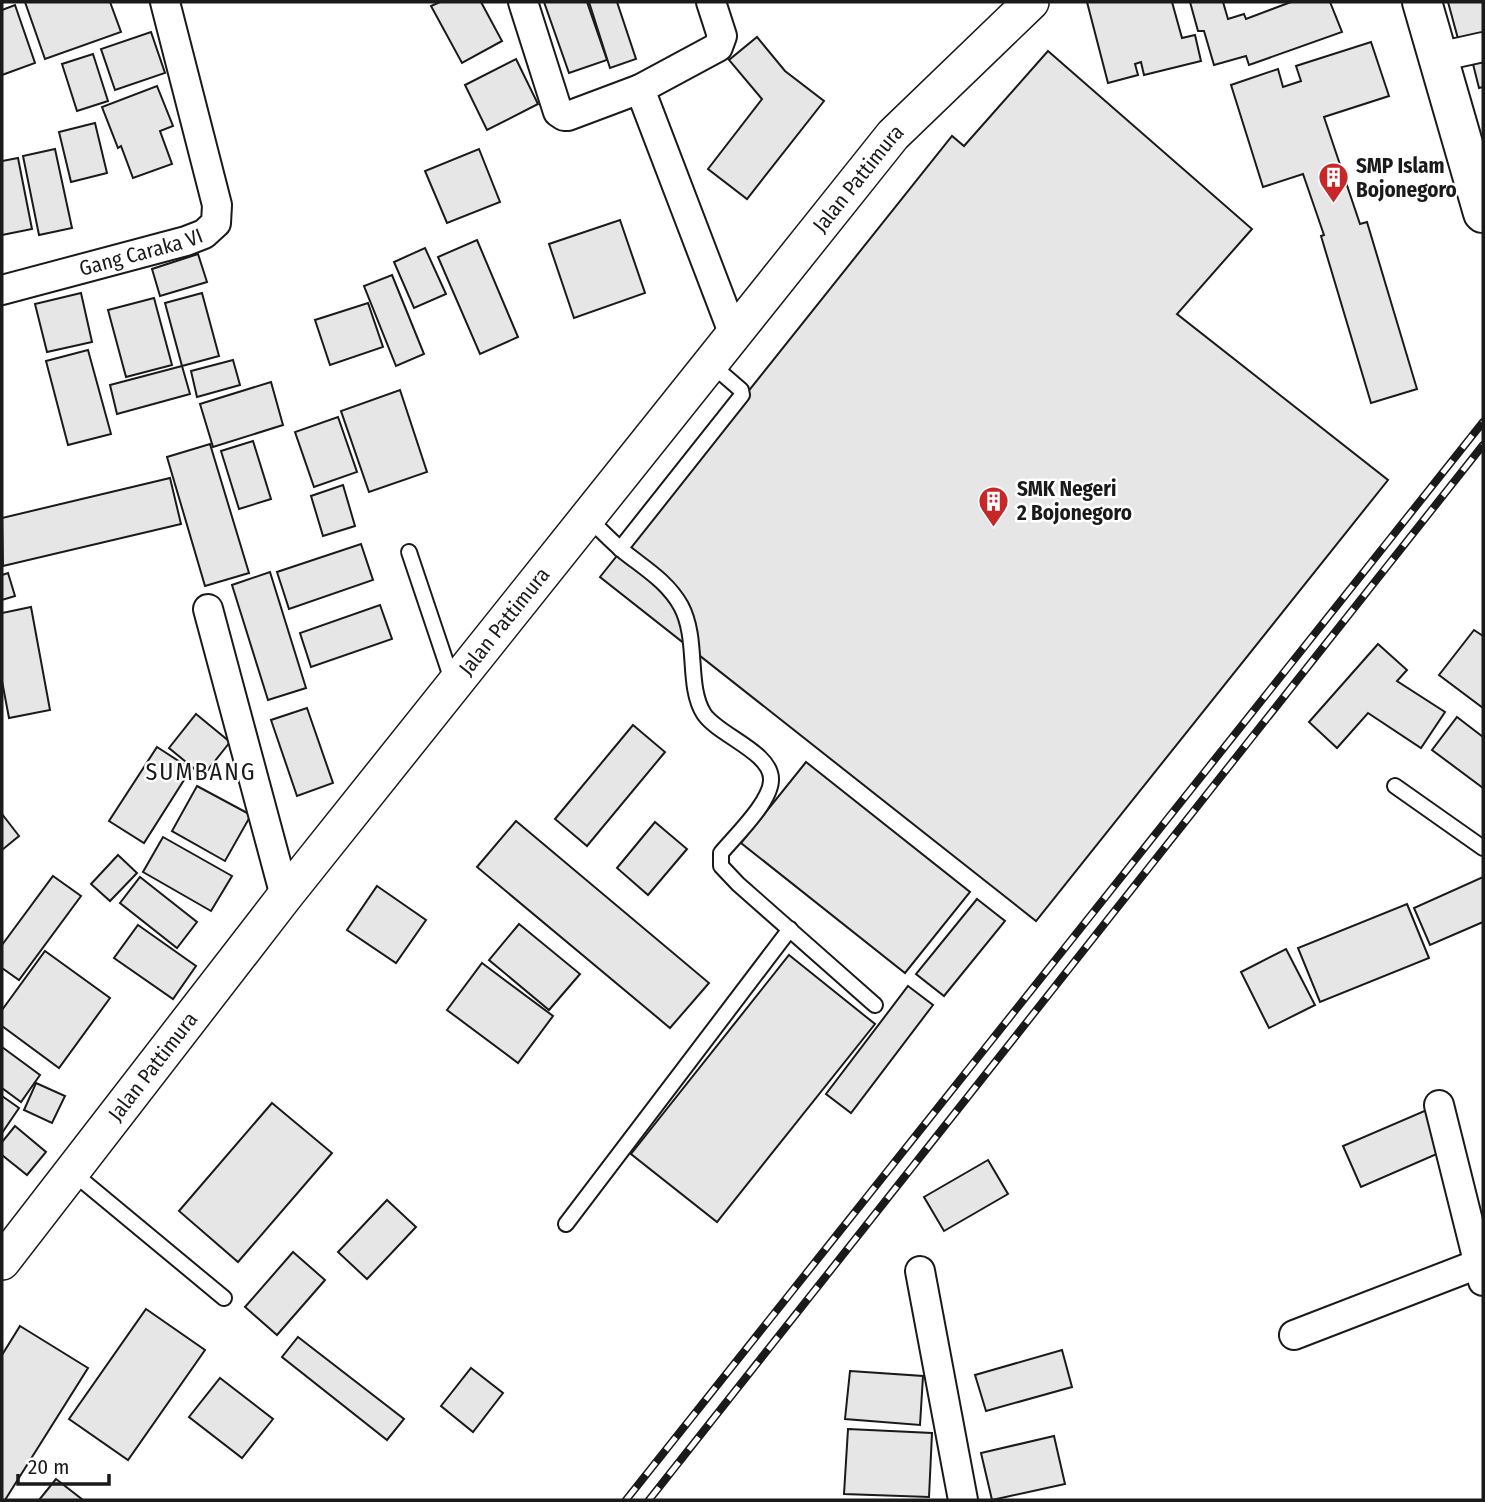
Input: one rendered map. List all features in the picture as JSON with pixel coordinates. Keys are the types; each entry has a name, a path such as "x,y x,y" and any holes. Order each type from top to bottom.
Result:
{"main road":[{"path":"1422,2 1483,212"}],"street":[{"name":"Gang Caraka VI","path":"2,290 186,241 204,234 216,223 217,205 164,2"},
{"path":"523,2 558,112 569,116 640,89 718,47 722,36 711,2"},
{"name":"Jalan Pattimura","path":"2,1262 285,896 893,135 1031,2"},
{"path":"1438,57 1483,47"},
{"path":"640,89 734,335"},
{"path":"208,609 285,896"},
{"path":"1294,1335 1482,1268 1439,1105"},
{"path":"920,1271 963,1500"}],"lane":[{"path":"620,549 742,395 741,390 711,363"},
{"path":"589,517 620,549 665,584 681,607 693,643 696,697 706,716 763,761 772,777 769,794 721,853 721,866 738,884 876,1004"},
{"path":"409,552 453,684"},
{"path":"1395,786 1483,848"},
{"path":"566,1224 790,929"},
{"path":"72,1172 224,1298"}],"building":[{"path":"25,2 110,2 121,32 45,59"},
{"path":"440,2 481,2 502,41 462,63 431,6"},
{"path":"544,2 587,2 607,60 569,73"},
{"path":"589,2 617,2 636,59 610,68"},
{"path":"1087,2 1172,2 1182,38 1195,35 1201,61 1144,75 1141,62 1135,64 1138,75 1108,83"},
{"path":"1190,2 1223,2 1228,19 1244,14 1246,19 1291,2 1330,2 1342,32 1249,65 1246,56 1214,65 1204,31 1198,31"},
{"path":"1448,2 1483,2 1483,40 1460,46"},
{"path":"15,5 35,63 2,75 2,10"},
{"path":"151,32 165,73 115,90 101,49"},
{"path":"757,37 785,71 824,101 747,199 708,169 762,99 729,60"},
{"name":"SMP Islam Bojonegoro","path":"1371,42 1389,96 1324,117 1360,224 1367,222 1417,389 1371,403 1321,236 1324,235 1303,174 1263,187 1231,85 1278,69 1283,87 1301,81 1296,66"},
{"path":"1483,48 1483,87 1479,88 1470,52"},
{"name":"SMK Negeri 2 Bojonegoro","path":"1048,51 1252,229 1177,314 1388,480 1036,921 600,577 952,136 964,146"},
{"path":"93,54 108,101 77,111 62,64"},
{"path":"516,59 538,104 487,130 465,85"},
{"path":"157,86 173,126 160,131 172,164 133,178 102,107"},
{"path":"95,123 107,173 71,182 59,132"},
{"path":"55,149 72,228 39,235 23,156"},
{"path":"479,149 500,202 447,223 425,171"},
{"path":"18,158 32,229 2,235 2,161"},
{"path":"620,220 645,293 574,318 549,244"},
{"path":"477,240 518,337 480,354 438,257"},
{"path":"425,248 446,294 414,308 394,262"},
{"path":"198,254 207,282 160,296 152,269"},
{"path":"392,275 424,354 396,366 364,286"},
{"path":"81,293 92,342 47,352 35,304"},
{"path":"202,293 219,356 182,366 165,303"},
{"path":"154,298 172,365 126,377 108,310"},
{"path":"368,303 383,347 330,365 315,320"},
{"path":"88,350 111,434 68,445 46,361"},
{"path":"233,360 240,385 197,397 191,371"},
{"path":"182,366 190,394 117,414 110,385"},
{"path":"271,382 283,425 213,447 200,404"},
{"path":"400,390 427,472 369,492 341,411"},
{"path":"338,417 357,472 314,487 295,432"},
{"path":"253,441 271,499 239,509 221,451"},
{"path":"210,444 249,573 205,586 167,457"},
{"path":"170,478 181,524 3,566 2,518"},
{"path":"343,485 355,526 323,536 311,496"},
{"path":"361,544 373,580 289,609 277,572"},
{"path":"270,572 306,688 268,700 232,585"},
{"path":"8,573 15,596 2,600 2,575"},
{"path":"380,605 392,639 311,667 300,633"},
{"path":"31,607 50,710 9,718 2,681 2,613"},
{"path":"1474,630 1483,636 1483,708 1439,675"},
{"path":"1378,644 1407,670 1397,681 1445,712 1421,748 1368,713 1337,748 1309,722"},
{"path":"307,708 333,783 297,796 271,720"},
{"path":"196,714 230,742 203,776 169,748"},
{"path":"1457,717 1483,737 1483,788 1432,750"},
{"path":"633,725 665,752 587,846 555,819"},
{"path":"157,747 191,769 144,843 109,821"},
{"path":"806,762 970,892 905,973 741,843"},
{"path":"197,786 251,815 225,861 172,831"},
{"path":"2,814 19,836 2,850"},
{"path":"516,821 709,983 670,1028 477,867"},
{"path":"655,822 687,849 648,895 617,868"},
{"path":"163,837 232,876 211,911 143,872"},
{"path":"118,855 137,873 110,901 91,884"},
{"path":"53,876 81,896 19,980 2,968 2,945"},
{"path":"140,877 197,922 177,948 120,903"},
{"path":"1483,877 1483,922 1430,945 1414,908"},
{"path":"377,886 426,920 396,963 347,930"},
{"path":"977,899 1005,921 944,996 916,974"},
{"path":"1407,904 1429,958 1320,1002 1298,948"},
{"path":"519,924 580,974 549,1010 489,960"},
{"path":"138,925 196,966 173,999 114,958"},
{"path":"1286,949 1315,1005 1269,1028 1241,972"},
{"path":"45,951 110,998 59,1068 2,1026 2,1010"},
{"path":"789,955 875,1024 717,1222 631,1154"},
{"path":"482,963 553,1016 518,1063 447,1010"},
{"path":"908,986 933,1005 851,1113 826,1094"},
{"path":"2,1047 40,1075 21,1102 2,1088"},
{"path":"36,1083 65,1096 52,1123 24,1110"},
{"path":"2,1096 19,1108 2,1133"},
{"path":"272,1103 332,1153 238,1262 179,1211"},
{"path":"1429,1109 1446,1150 1361,1187 1343,1146"},
{"path":"15,1126 46,1152 27,1175 2,1155 2,1142"},
{"path":"988,1160 1008,1194 944,1231 924,1197"},
{"path":"387,1200 416,1227 367,1279 338,1252"},
{"path":"293,1252 325,1280 277,1335 245,1307"},
{"path":"146,1309 205,1350 128,1460 69,1419"},
{"path":"20,1326 88,1368 5,1500 2,1500 2,1355"},
{"path":"298,1337 404,1419 387,1440 282,1357"},
{"path":"1062,1350 1072,1387 986,1411 975,1375"},
{"path":"471,1368 503,1393 473,1432 441,1406"},
{"path":"850,1371 923,1376 920,1425 845,1419"},
{"path":"220,1378 273,1419 242,1458 189,1417"},
{"path":"848,1429 932,1433 929,1497 844,1494"},
{"path":"1054,1436 1065,1484 992,1500 981,1453"},
{"path":"56,1479 83,1500 39,1500"}],"railway":[{"path":"626,1500 1483,422"},
{"path":"649,1500 1483,445"}],"place":[{"name":"SMP Islam Bojonegoro","path":"1333,205"},
{"name":"SMK Negeri 2 Bojonegoro","path":"994,528"}],"district":[{"name":"SUMBANG","path":"201,772"}]}
